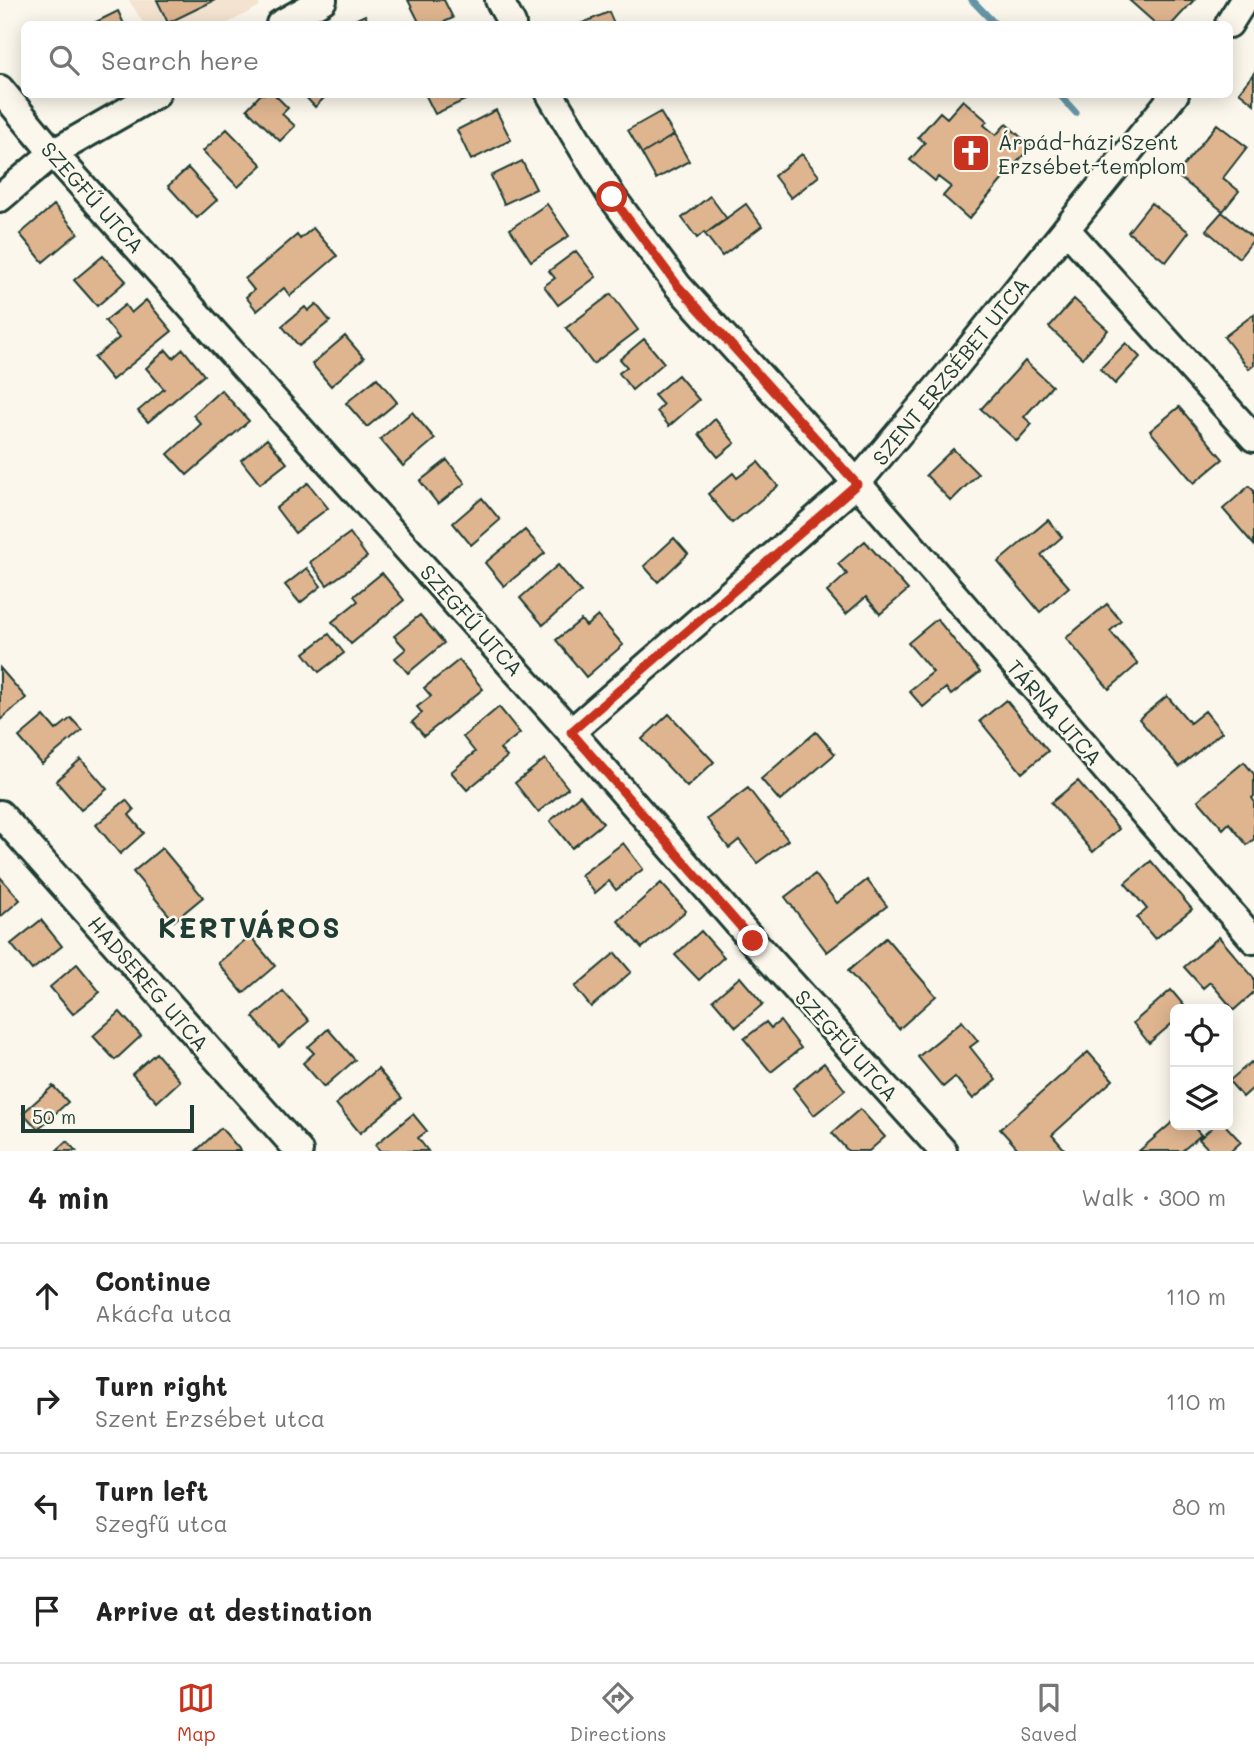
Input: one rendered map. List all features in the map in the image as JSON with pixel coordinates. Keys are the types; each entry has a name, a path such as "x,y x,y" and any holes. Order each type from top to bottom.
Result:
{"street":[{"path":"285,21 323,0"},
{"path":"499,0 510,21"},
{"path":"1231,21 1247,0 1254,5"},
{"name":"SZEGFŰ UTCA","path":"0,89 52,153 943,1151"},
{"path":"0,198 52,153 149,98"},
{"name":"TÁRNA UTCA","path":"552,98 612,197 678,286 857,484 1254,940"},
{"name":"SZENT ERZSÉBET UTCA","path":"571,732 857,484 954,369 1172,98"},
{"path":"1066,229 1254,438"},
{"name":"HADSEREG UTCA","path":"0,814 299,1151"}],"shaded area":[{"path":"129,0 256,0 260,6 232,21 142,21"}],"building":[{"path":"157,0 215,0 172,21 167,21"},
{"path":"408,0 444,0 453,18 446,21 418,21"},
{"path":"1129,0 1194,0 1175,21 1153,21"},
{"path":"118,11 123,21 98,21"},
{"path":"609,12 613,21 587,21"},
{"path":"365,15 368,21 352,21"},
{"path":"1254,73 1254,104 1239,92"},
{"path":"257,98 278,98 288,108 282,114 295,126 280,141 247,109"},
{"path":"307,98 324,98 315,107"},
{"path":"427,98 469,98 435,114"},
{"name":"Árpád-házi Szent Erzsébet-templom","path":"963,100 987,121 984,125 996,135 1006,124 1031,146 969,219 943,196 951,187 938,177 935,181 910,160 925,143 918,137 940,112 947,118"},
{"path":"496,110 511,140 471,160 457,130"},
{"path":"660,112 674,135 642,154 628,130"},
{"path":"1217,124 1247,147 1223,178 1239,191 1223,211 1176,175"},
{"path":"227,129 262,165 238,187 203,151"},
{"path":"674,135 689,161 656,179 642,154"},
{"path":"802,154 819,176 791,198 774,176"},
{"path":"522,161 536,189 504,204 491,176"},
{"path":"188,168 217,200 197,218 168,186"},
{"path":"710,196 727,219 697,238 682,218"},
{"path":"1151,203 1189,232 1166,262 1128,232"},
{"path":"547,204 569,236 531,261 510,229"},
{"path":"746,204 762,226 722,256 705,234"},
{"path":"54,205 78,233 43,262 20,234"},
{"path":"1222,212 1254,239 1239,258 1206,230"},
{"path":"313,228 337,256 290,296 284,288 257,311 246,297 254,290 245,279 297,235 300,239"},
{"path":"576,251 596,277 558,305 544,286 555,278 549,271"},
{"path":"103,256 126,281 97,306 74,280"},
{"path":"611,294 638,330 593,364 566,328"},
{"path":"1074,299 1108,330 1082,358 1049,327"},
{"path":"146,300 172,331 112,380 94,358 119,338 105,321 125,305 131,313"},
{"path":"316,304 330,321 299,346 282,326 305,307 308,311"},
{"path":"1254,314 1254,365 1249,369 1224,337"},
{"path":"345,336 364,358 331,386 312,364"},
{"path":"644,339 664,363 632,390 619,373 627,367 620,359"},
{"path":"1126,343 1140,357 1115,384 1100,369"},
{"path":"183,349 204,375 148,422 138,411 164,389 146,368 166,350 173,358"},
{"path":"1025,361 1052,386 1024,417 1032,424 1017,441 981,409"},
{"path":"678,375 699,400 669,426 657,411 663,405 654,395"},
{"path":"377,378 397,402 367,427 346,403"},
{"path":"221,390 249,421 187,475 168,454 201,424 193,415"},
{"path":"1179,407 1223,459 1194,483 1150,431"},
{"path":"412,412 435,439 403,466 380,439"},
{"path":"715,419 735,443 718,457 699,434"},
{"path":"267,439 287,463 260,484 241,460"},
{"path":"953,449 978,474 951,501 926,475"},
{"path":"447,460 465,483 438,504 420,481"},
{"path":"758,462 778,486 732,523 708,494 733,473 737,478"},
{"path":"308,483 328,508 295,533 276,508"},
{"path":"1249,486 1254,491 1254,545 1223,509"},
{"path":"482,498 500,520 471,545 453,523"},
{"path":"1048,520 1062,537 1041,555 1069,587 1040,612 998,562"},
{"path":"525,530 545,553 504,586 485,563"},
{"path":"350,533 367,557 327,585 310,562"},
{"path":"674,538 688,554 658,582 644,566"},
{"path":"865,541 908,590 880,614 866,597 846,614 827,592 847,574 838,564"},
{"path":"558,565 581,592 543,625 520,598"},
{"path":"307,568 321,586 300,603 285,585"},
{"path":"382,573 404,600 351,644 332,622 358,601 354,596"},
{"path":"1107,604 1121,621 1110,631 1138,664 1109,689 1066,638"},
{"path":"420,615 444,643 408,673 395,658 406,649 394,636"},
{"path":"598,616 623,645 586,677 556,640 581,620 586,626"},
{"path":"937,619 980,672 951,695 946,688 923,707 909,691 933,672 908,643"},
{"path":"329,634 344,653 319,672 304,653"},
{"path":"459,660 483,689 424,736 412,722 422,713 417,707 431,696 424,688"},
{"path":"0,668 26,698 0,720"},
{"path":"1167,696 1190,723 1205,711 1222,732 1179,767 1139,719"},
{"path":"1006,700 1048,751 1022,773 980,721"},
{"path":"499,707 520,733 500,749 507,757 467,790 451,772 475,752 463,737"},
{"path":"669,714 714,762 687,787 642,739"},
{"path":"44,716 56,730 71,718 82,730 42,764 19,737"},
{"path":"816,732 835,754 780,801 761,779"},
{"path":"81,759 107,789 81,810 56,781"},
{"path":"545,759 568,788 538,812 515,783"},
{"path":"1244,762 1254,774 1254,839 1247,845 1229,823 1223,829 1198,800"},
{"path":"1078,781 1119,829 1093,852 1051,803"},
{"path":"748,788 788,840 757,863 739,840 729,848 707,819"},
{"path":"580,795 603,823 572,848 550,821"},
{"path":"126,800 134,810 129,815 144,833 120,854 96,825"},
{"path":"623,843 643,869 616,890 609,881 595,893 581,875"},
{"path":"162,848 203,897 174,921 133,872"},
{"path":"1151,861 1192,909 1155,939 1137,918 1147,909 1125,883"},
{"path":"815,874 837,903 867,880 887,906 827,952 785,897"},
{"path":"0,877 20,900 0,917"},
{"path":"661,883 686,911 642,948 618,921"},
{"path":"41,920 62,946 32,970 11,944"},
{"path":"701,931 724,957 699,980 675,955"},
{"path":"250,936 275,966 243,993 218,963"},
{"path":"1219,937 1254,978 1254,992 1234,1010 1233,1004 1229,1004 1210,982 1203,988 1184,967"},
{"path":"886,938 936,996 899,1029 848,971"},
{"path":"615,953 631,972 591,1007 575,987"},
{"path":"77,964 100,992 73,1014 50,987"},
{"path":"740,977 763,1004 736,1027 713,1000"},
{"path":"1171,990 1183,1004 1170,1004 1170,1025 1149,1043 1133,1023"},
{"path":"283,991 309,1021 279,1047 253,1017"},
{"path":"120,1012 141,1036 115,1060 93,1036"},
{"path":"780,1021 801,1048 771,1072 744,1039 766,1022 771,1028"},
{"path":"962,1021 978,1041 970,1047 996,1080 973,1099 955,1077 943,1087 918,1057"},
{"path":"328,1029 355,1060 324,1087 303,1063 314,1053 308,1047"},
{"path":"1088,1052 1113,1080 1052,1135 1066,1151 1020,1151 1000,1129"},
{"path":"156,1053 180,1081 157,1102 132,1074"},
{"path":"1251,1062 1254,1065 1254,1087 1243,1097 1233,1086 1233,1078"},
{"path":"824,1063 845,1090 814,1115 793,1088"},
{"path":"378,1069 402,1098 360,1133 336,1104"},
{"path":"53,1086 68,1102 38,1129 23,1113"},
{"path":"860,1109 885,1137 869,1151 848,1151 832,1133"},
{"path":"413,1114 427,1131 418,1138 428,1151 380,1151 375,1145"},
{"path":"1170,1124 1170,1130 1196,1130 1201,1135 1182,1151 1139,1151"},
{"path":"221,1128 241,1151 196,1151"},
{"path":"1209,1130 1230,1130 1241,1142 1231,1151 1210,1151 1199,1139"},
{"path":"67,1141 76,1151 56,1151"}],"waterway":[{"path":"972,0 992,21"},
{"path":"1063,98 1076,113"}],"place":[{"name":"Árpád-házi Szent Erzsébet-templom","path":"971,153"}],"district":[{"name":"KERTVÁROS","path":"250,927"}],"route":[{"path":"612,197 678,286 857,484 571,732 753,941"}]}
